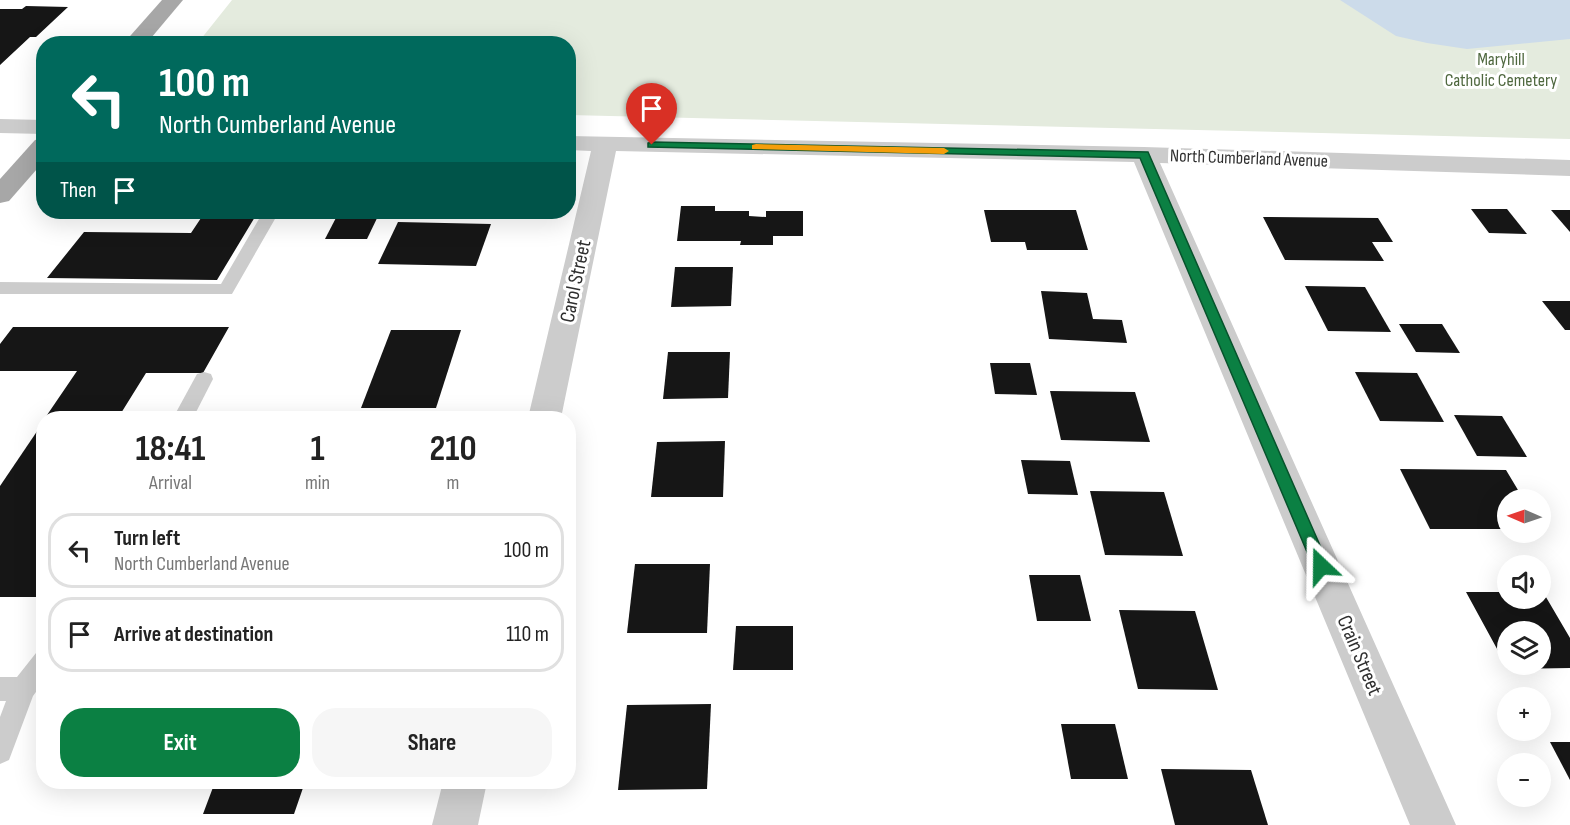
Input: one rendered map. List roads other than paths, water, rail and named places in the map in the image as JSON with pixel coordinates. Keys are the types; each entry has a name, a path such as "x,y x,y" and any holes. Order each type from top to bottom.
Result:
{"main road":[{"path":"141,36 173,0"},
{"path":"0,195 36,155"}],"street":[{"path":"0,126 36,127"},
{"name":"North Cumberland Avenue","path":"576,143 1144,155 1570,168"},
{"name":"Carol Street","path":"546,411 605,144"},
{"name":"Crain Street","path":"1144,155 1433,825"},
{"path":"455,825 463,789"}],"lane":[{"path":"0,288 226,290 267,219"},
{"path":"187,411 204,378"},
{"path":"0,751 11,689 36,668"}],"water":[{"path":"1340,0 1570,0 1570,39 1467,49 1427,43 1396,36"}],"park label":[{"name":"Maryhill Catholic Cemetery","path":"1501,69"}]}
